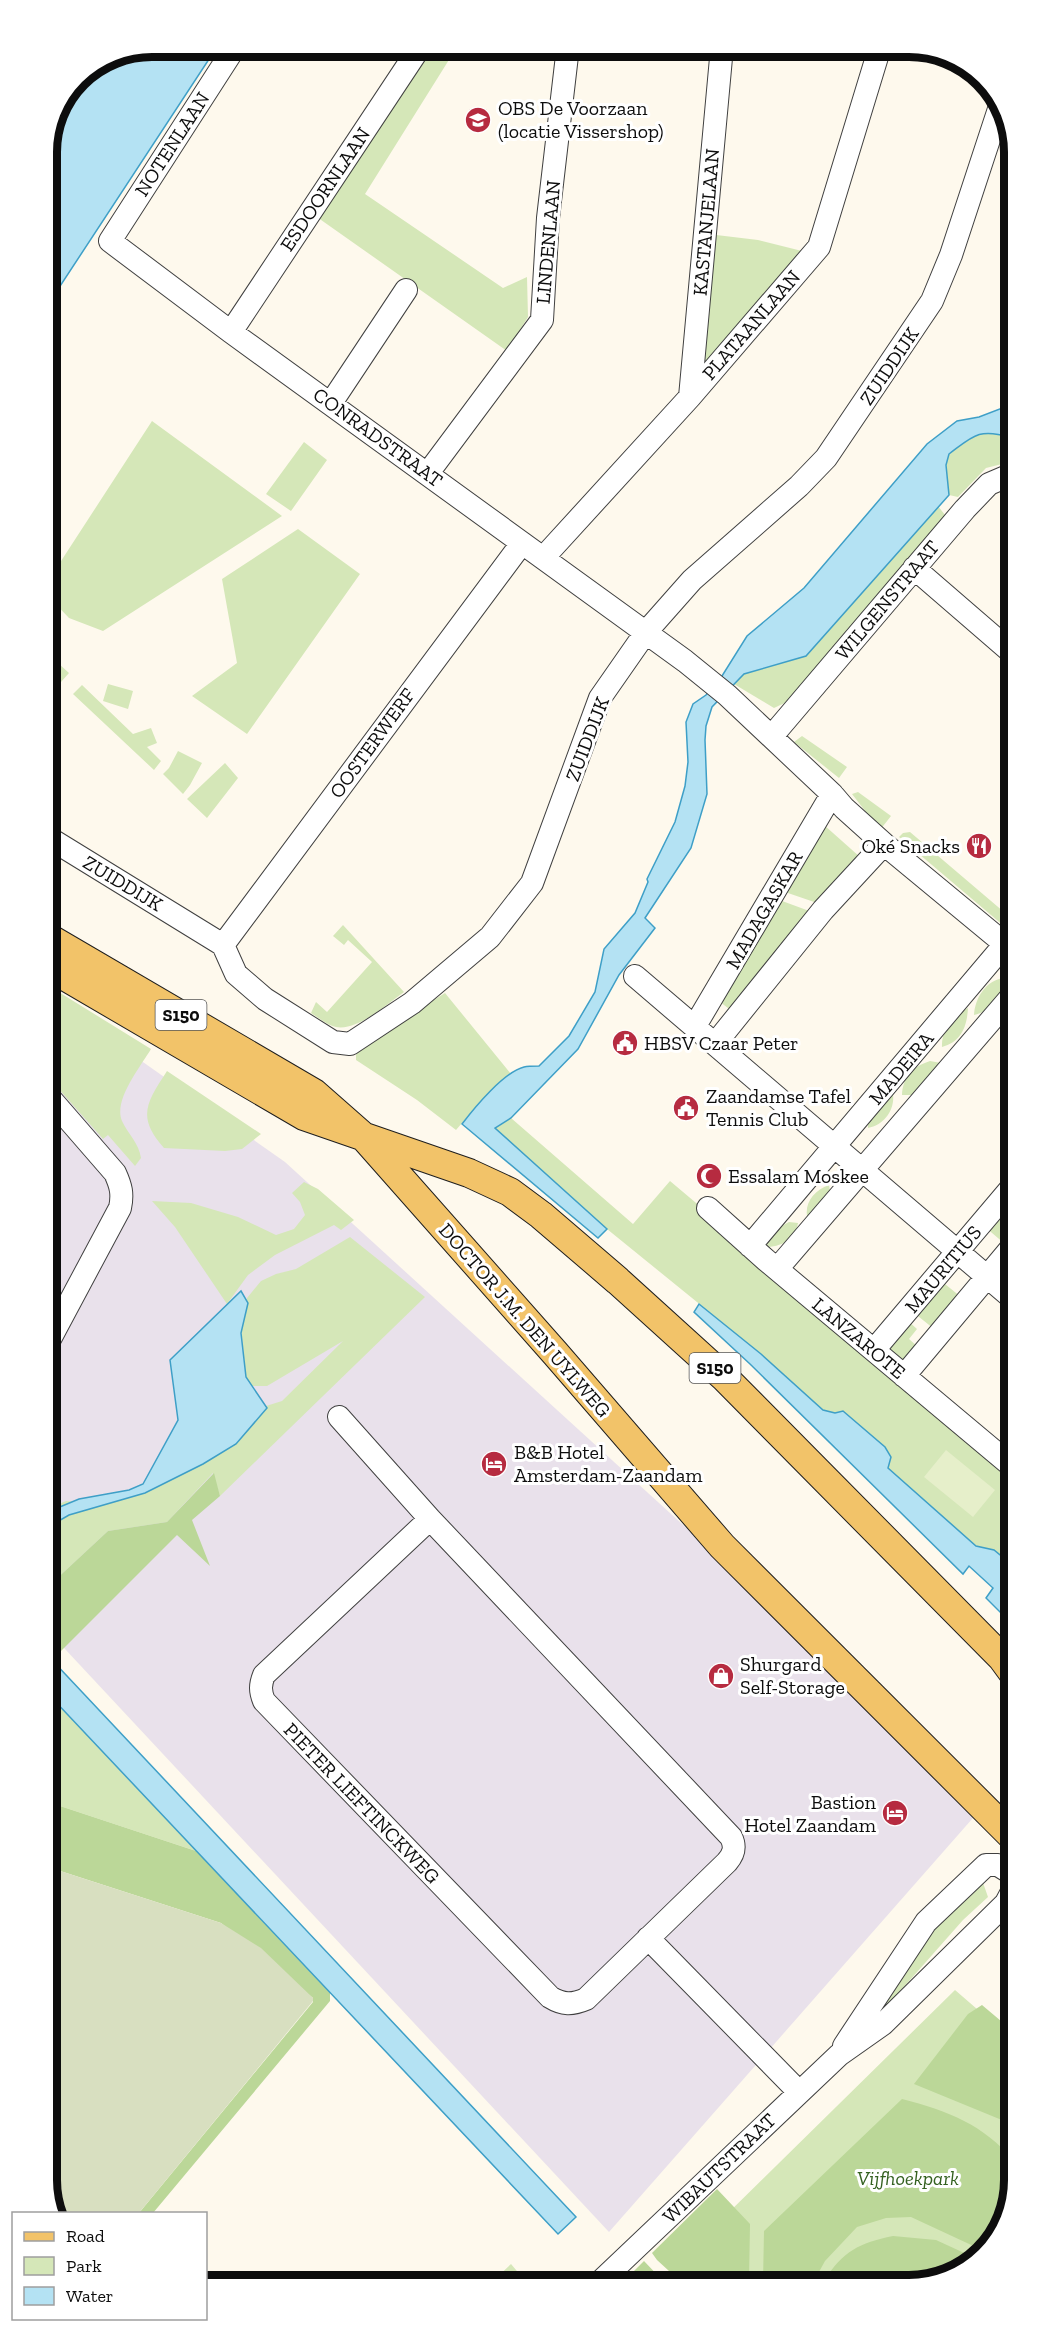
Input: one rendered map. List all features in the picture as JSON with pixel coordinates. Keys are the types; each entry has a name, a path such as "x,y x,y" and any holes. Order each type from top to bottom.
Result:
{"main road":[{"name":"DOCTOR J.M. DEN UYLWEG","path":"57,943 314,1093 364,1137 722,1546 1004,1829"},
{"name":"DOCTOR J.M. DEN UYLWEG","path":"57,972 304,1116 469,1173 510,1192 541,1215 618,1281 725,1378 1004,1661"}],"street":[{"name":"NOTENLAAN","path":"110,241 228,57"},
{"name":"ESDOORNLAAN","path":"231,332 413,57"},
{"name":"LINDENLAAN","path":"428,473 542,320 548,218 567,57"},
{"name":"KASTANJELAAN","path":"690,398 721,57"},
{"name":"PLATAANLAAN","path":"543,558 690,398 819,247 877,57"},
{"name":"ZUIDDIJK","path":"57,843 224,945 236,974 265,999 333,1042 350,1044 412,1003 489,937 532,882 600,698 646,633 692,580 800,486 826,458 932,301 951,255 997,116"},
{"name":"CONRADSTRAAT","path":"110,241 719,688 884,844 1004,943"},
{"path":"331,403 406,290"},
{"name":"WILGENSTRAAT","path":"772,736 989,483 1004,477"},
{"name":"OOSTERWERF","path":"224,945 522,543"},
{"path":"914,568 1004,646"},
{"name":"MADAGASKAR","path":"695,1026 832,794"},
{"name":"MADAGASKAR","path":"716,1044 823,910 884,844"},
{"name":"MADEIRA","path":"750,1246 1004,951"},
{"path":"635,976 1004,1291"},
{"name":"MADEIRA","path":"777,1269 1004,1005"},
{"path":"57,1106 115,1173 122,1186 123,1197 120,1208 57,1326"},
{"name":"MAURITIUS","path":"874,1350 1004,1196"},
{"name":"LANZAROTE","path":"708,1208 1004,1460"},
{"name":"MAURITIUS","path":"904,1376 1004,1256"},
{"name":"PIETER LIEFTINCKWEG","path":"339,1418 430,1519 731,1837 735,1845 733,1856 586,1999 573,2004 560,2003 550,1997 304,1746 264,1701 260,1692 264,1675 430,1519"},
{"name":"WIBAUTSTRAAT","path":"839,2055 926,1922 978,1871 987,1865 998,1865 1004,1869"},
{"name":"WIBAUTSTRAAT","path":"607,2275 839,2055 884,2024 1004,1905"},
{"path":"648,1938 799,2092"}],"shaded area":[{"path":"57,1002 285,1162 987,1802 609,2232 57,1640"}],"green space":[{"path":"418,57 451,57 365,194 503,288 527,277 528,317 507,351 314,215"},
{"path":"708,234 758,240 806,252 708,361 703,362"},
{"path":"152,421 282,516 103,631 69,618 57,605 57,567"},
{"path":"993,432 1004,435 1004,464 986,468 958,497 949,495 946,465 949,454 976,434"},
{"path":"304,442 327,460 291,511 266,494"},
{"path":"938,506 945,515 793,699 774,708 734,684 744,674 806,656"},
{"path":"298,529 360,574 247,734 192,696 237,663 222,579"},
{"path":"57,662 69,673 61,682 57,679"},
{"path":"108,684 133,691 128,709 103,701"},
{"path":"82,685 133,734 151,728 157,743 147,747 161,761 154,770 73,694"},
{"path":"802,736 847,767 839,778 794,742"},
{"path":"178,751 202,763 183,794 163,774"},
{"path":"225,763 238,778 207,818 187,799"},
{"path":"858,792 891,816 880,830 852,794"},
{"path":"824,825 860,857 820,904 785,892"},
{"path":"910,832 1004,912 1004,926 899,837 903,833"},
{"path":"774,898 812,912 732,1011 720,1002"},
{"path":"343,925 404,992 363,1021 345,1027 336,1027 311,1013 316,1002 327,1012 372,962 348,940 344,945 333,936"},
{"path":"1004,978 995,1002 974,1015 979,996 987,986"},
{"path":"57,991 151,1049 129,1084 121,1103 120,1113 122,1121 136,1143 141,1158 135,1166 108,1135 103,1139 57,1087"},
{"path":"445,993 511,1074 474,1109 456,1130 417,1100 356,1060 359,1047"},
{"path":"968,1008 962,1033 949,1045 942,1047 949,1024"},
{"path":"930,1061 941,1063 918,1095 902,1095 904,1083 913,1070"},
{"path":"167,1071 261,1134 242,1149 225,1151 164,1148 155,1137 147,1118 150,1101"},
{"path":"893,1094 892,1106 887,1116 879,1124 868,1128 868,1122 888,1095"},
{"path":"511,1118 633,1224 670,1181 1004,1462 1004,1558 994,1550 976,1546 888,1468 835,1413 823,1411 761,1354 607,1229 494,1128"},
{"path":"304,1182 318,1189 354,1220 341,1230 334,1225 275,1255 248,1275 227,1304 175,1227 152,1201 191,1203 238,1217 276,1235 294,1229 305,1215 300,1202 292,1193"},
{"path":"829,1185 830,1191 808,1221 808,1204 818,1191"},
{"path":"1004,1205 1004,1243 985,1227"},
{"path":"789,1222 798,1223 794,1234 782,1244 765,1247 774,1232"},
{"path":"350,1237 425,1297 220,1496 213,1473 167,1522 108,1531 57,1578 57,1505 66,1501 102,1504 145,1493 203,1464 236,1444 266,1406 282,1401 343,1341 267,1386 244,1386 246,1377 240,1316 247,1298 261,1281 296,1269"},
{"path":"940,1280 961,1297 934,1329 913,1312"},
{"path":"907,1320 917,1329 909,1339 918,1347 902,1365 883,1348"},
{"path":"946,1450 995,1490 973,1517 924,1477"},
{"path":"214,1473 220,1496 192,1520 210,1566 177,1535 57,1655 57,1578 108,1531 167,1522"},
{"path":"57,1703 196,1851 57,1805"},
{"path":"57,1805 196,1851 330,1992 330,2001 154,2212 140,2212 313,2002 313,1998 221,1923 57,1870"},
{"path":"57,1870 221,1923 261,1948 313,1998 313,2001 140,2212 62,2212 57,2180"},
{"path":"981,1877 988,1897 963,1920 887,2006 883,2003 931,1931"},
{"name":"Vijfhoekpark","path":"955,1990 1004,2032 1003,2193 999,2211 988,2233 967,2255 940,2270 909,2275 665,2275"},
{"path":"982,2005 1004,2024 1004,2121 914,2084 968,2014"},
{"path":"902,2099 964,2121 990,2137 1004,2150 1003,2193 999,2211 988,2233 976,2247 911,2217 886,2218 857,2227 825,2261 817,2275 763,2275 764,2231"},
{"path":"717,2189 750,2224 749,2275 673,2275 652,2253"},
{"path":"893,2236 936,2240 968,2255 940,2270 928,2273 828,2275 845,2255 871,2242"},
{"path":"644,2261 657,2275 630,2275"},
{"path":"511,2264 520,2275 499,2275"}],"water":[{"path":"152,57 210,57 57,291 57,146 64,115 73,99 99,73 115,64"},
{"path":"1004,407 1004,435 990,433 977,435 949,454 946,465 949,495 806,656 744,674 712,707 706,726 705,740 707,794 691,848 645,918 655,928 619,975 578,1049 511,1118 495,1128 607,1229 598,1238 462,1124 490,1091 508,1076 524,1067 539,1066 569,1036 595,992 604,949 635,913 648,882 647,879 675,822 685,786 688,762 686,722 693,704 706,695 722,676 747,636 804,588 927,444 957,421 979,417"},
{"path":"241,1291 248,1303 241,1333 246,1377 267,1408 236,1444 203,1464 145,1493 69,1515 57,1522 57,1508 79,1499 129,1490 143,1484 178,1420 170,1360"},
{"path":"699,1304 761,1354 823,1410 835,1413 843,1411 885,1447 891,1457 888,1468 976,1546 994,1550 1004,1558 1004,1616 986,1598 993,1588 969,1566 963,1574 750,1364 694,1312"},
{"path":"57,1665 576,2217 558,2234 57,1703"}],"place":[{"name":"OBS De Voorzaan (locatie Vissershop)","path":"478,120"},
{"name":"Oké Snacks","path":"979,846"},
{"name":"HBSV Czaar Peter","path":"625,1043"},
{"name":"Zaandamse Tafel Tennis Club","path":"686,1108"},
{"name":"Essalam Moskee","path":"709,1176"},
{"name":"B&B Hotel Amsterdam-Zaandam","path":"494,1464"},
{"name":"Shurgard Self-Storage","path":"721,1676"},
{"name":"Bastion Hotel Zaandam","path":"895,1813"}]}
